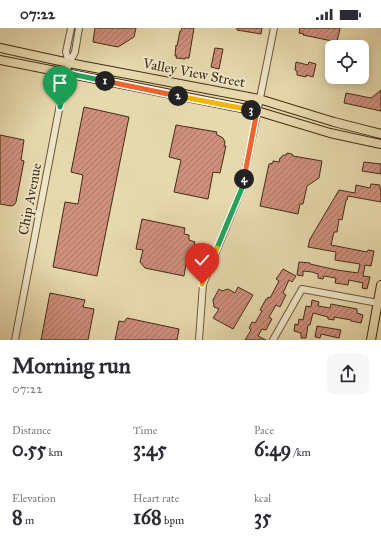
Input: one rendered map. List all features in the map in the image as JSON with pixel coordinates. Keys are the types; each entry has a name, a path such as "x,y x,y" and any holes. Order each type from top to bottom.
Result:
{"main road":[{"name":"Valley View Street","path":"0,48 260,99 334,122 381,134"},
{"name":"Valley View Street","path":"0,60 257,111 330,132 381,144"},
{"path":"371,340 381,285"}],"street":[{"path":"69,62 66,52 71,28"},
{"path":"69,62 75,52 79,28"},
{"path":"199,340 202,284 242,188 274,28"},
{"name":"Chip Avenue","path":"15,340 69,62"},
{"path":"273,340 302,289 378,303"}],"building":[{"path":"95,28 136,28 134,37 118,47 93,42"},
{"path":"182,28 194,28 189,58 185,59 176,58 177,56 175,56 176,45 177,46"},
{"path":"237,28 262,28 261,34 237,30"},
{"path":"300,28 340,28 337,40 327,40 299,33"},
{"path":"215,48 223,49 219,69 211,67"},
{"path":"296,62 308,65 309,62 316,64 313,77 297,75 297,71 295,70"},
{"path":"381,90 381,111 344,103 346,93 371,98"},
{"path":"84,107 129,117 97,276 53,267 65,202 78,204 83,175 71,172"},
{"path":"176,125 217,132 216,134 223,138 225,142 224,146 226,146 220,173 213,172 208,199 174,192 181,160 169,157"},
{"path":"0,135 24,140 21,160 24,161 16,202 11,206 0,204"},
{"path":"287,153 292,154 293,156 322,161 319,178 307,186 303,204 300,204 298,214 260,206 269,164 273,163 273,161 279,162 280,158"},
{"path":"364,162 381,164 381,174 362,171"},
{"path":"371,184 380,185 381,202 348,196 342,220 339,219 337,232 334,232 331,245 367,252 368,250 374,251 371,266 365,265 363,276 370,277 367,289 362,288 363,283 349,280 348,285 335,283 336,278 324,276 323,279 318,278 318,274 312,272 303,271 303,276 297,275 299,262 358,273 360,264 335,260 336,252 308,247 310,239 339,190 355,193 356,185 370,188"},
{"path":"142,219 185,228 184,234 189,235 189,240 195,242 191,259 187,258 184,276 145,268 140,262 143,250 136,249"},
{"path":"283,269 296,276 292,282 289,280 283,293 286,295 280,307 276,305 269,317 272,319 266,330 262,329 258,336 266,340 245,340 251,330 249,328 252,322 255,323 262,311 260,310 266,299 268,297 270,298 279,281 276,279"},
{"path":"238,287 253,295 233,329 213,318 219,309 214,307 213,300 219,289 222,291 228,289 235,293"},
{"path":"50,293 85,300 83,307 94,309 88,340 41,340"},
{"path":"312,300 319,302 318,306 330,308 331,304 357,309 357,313 363,315 361,323 334,317 334,320 328,319 328,317 313,313 310,325 308,325 306,338 301,338 301,333 294,331 295,324 298,325 299,319 303,320 306,306 311,307"},
{"path":"127,318 179,329 177,340 115,340 119,321 124,322"},
{"path":"317,326 341,330 339,338 321,334 320,338 315,337"}],"route":[{"path":"60,107 66,73 257,111 242,188 202,284"}]}
